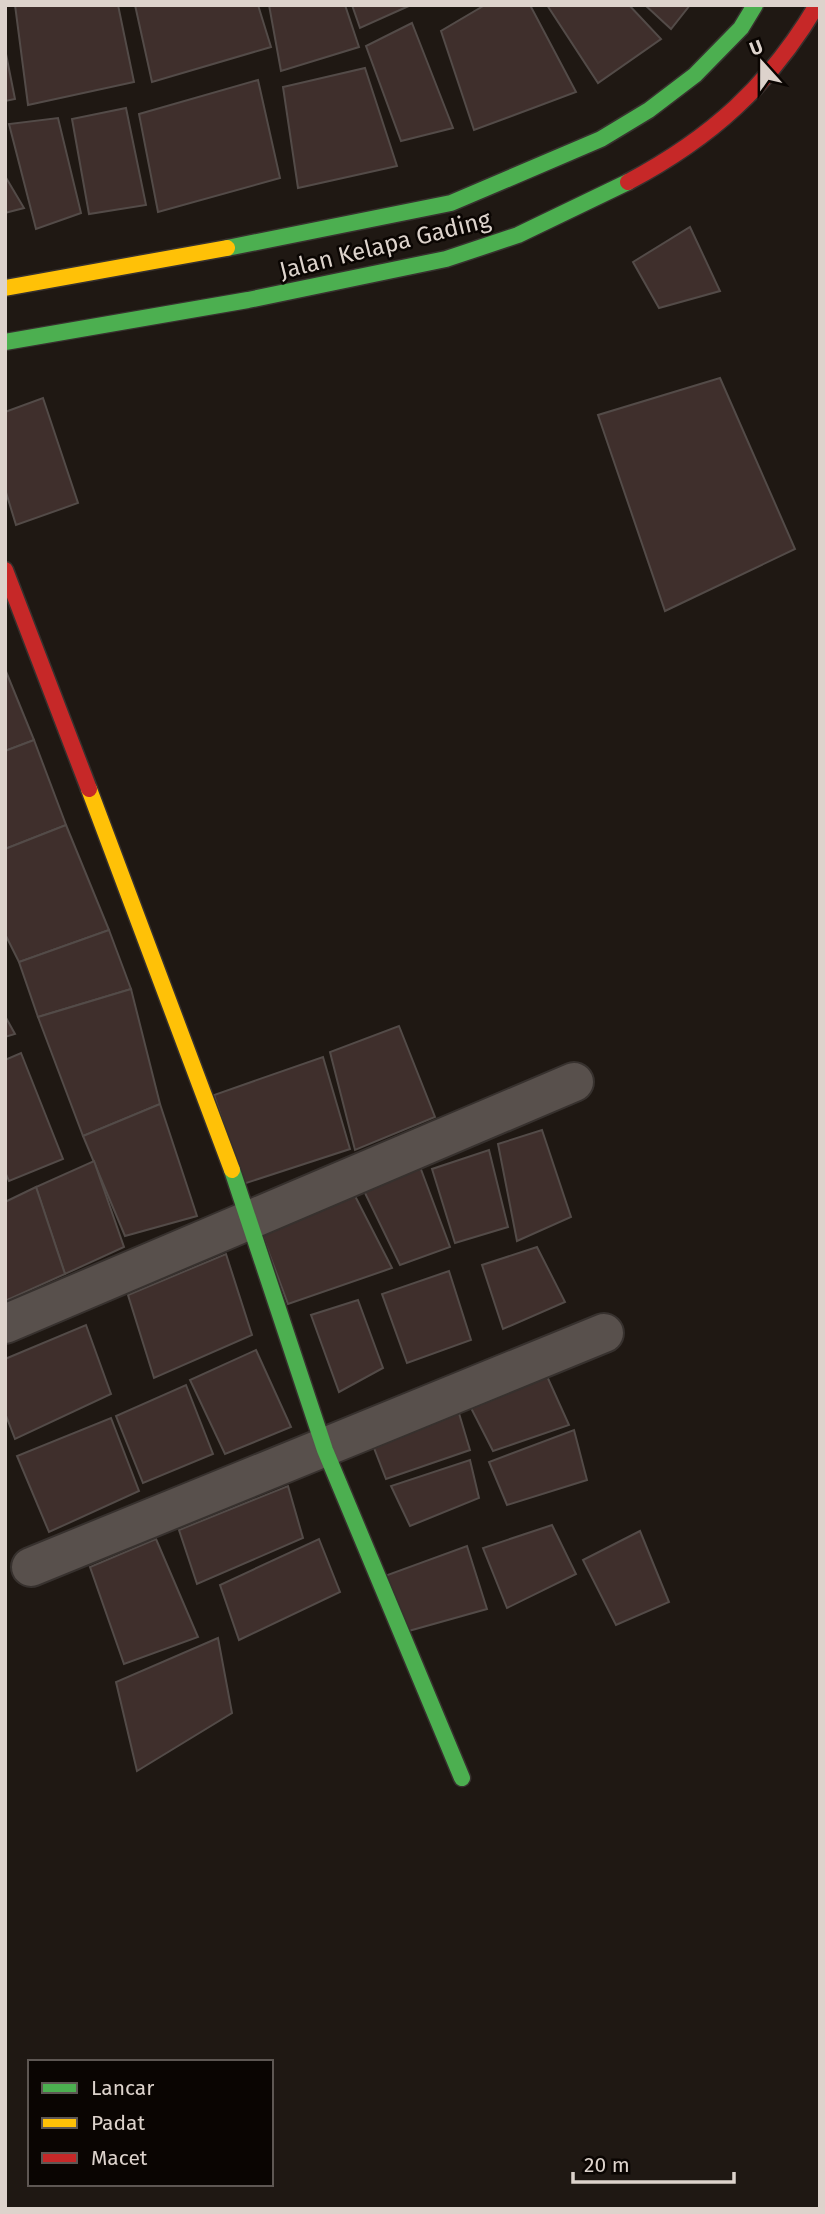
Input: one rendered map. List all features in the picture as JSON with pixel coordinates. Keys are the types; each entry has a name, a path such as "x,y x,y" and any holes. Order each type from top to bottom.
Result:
{"street":[{"name":"Jalan Kelapa Gading","path":"5,288 452,209 601,139 649,110 695,75 741,28 755,5"},
{"name":"Jalan Kelapa Gading","path":"5,342 233,304 462,248 540,225 616,190 675,158 744,105 783,61 817,5"},
{"path":"5,570 214,1115 325,1450 462,1778"},
{"path":"5,1324 574,1082"},
{"path":"31,1567 325,1450 604,1333"}],"building":[{"path":"15,5 118,5 134,82 28,105"},
{"path":"135,5 258,5 271,47 152,82"},
{"path":"269,5 345,5 359,47 281,71"},
{"path":"352,5 411,5 360,28"},
{"path":"485,5 530,5 576,92 474,130 441,31"},
{"path":"547,5 629,5 661,39 598,83"},
{"path":"645,5 690,5 671,29"},
{"path":"412,23 453,128 401,141 366,46"},
{"path":"5,49 15,99 5,101"},
{"path":"365,68 397,166 298,188 283,87"},
{"path":"258,80 280,178 158,212 139,114"},
{"path":"126,108 146,205 89,214 72,119"},
{"path":"58,118 81,213 36,229 9,124"},
{"path":"5,176 24,208 5,213"},
{"path":"690,227 720,291 659,308 633,262"},
{"path":"720,378 795,549 665,611 598,415"},
{"path":"43,398 78,503 16,525 5,489 5,412"},
{"path":"5,669 34,740 5,751"},
{"path":"34,740 66,825 5,849 5,751"},
{"path":"66,825 109,930 19,962 5,934 5,849"},
{"path":"109,930 131,989 38,1017 19,962"},
{"path":"131,989 160,1104 83,1136 38,1017"},
{"path":"5,1016 15,1034 5,1037"},
{"path":"399,1026 435,1117 355,1150 330,1052"},
{"path":"21,1053 63,1159 9,1181 5,1172 5,1060"},
{"path":"323,1057 350,1149 243,1184 214,1095"},
{"path":"160,1104 197,1216 125,1236 83,1136"},
{"path":"542,1130 571,1217 517,1241 498,1144"},
{"path":"489,1150 508,1227 455,1243 432,1169"},
{"path":"94,1161 124,1247 65,1274 36,1187"},
{"path":"419,1164 450,1247 400,1265 364,1191"},
{"path":"36,1187 65,1274 5,1301 5,1202"},
{"path":"353,1192 392,1268 288,1304 260,1229"},
{"path":"537,1247 565,1302 503,1329 482,1265"},
{"path":"226,1254 252,1335 154,1378 128,1295"},
{"path":"449,1271 471,1340 407,1363 382,1294"},
{"path":"358,1300 383,1368 339,1392 311,1315"},
{"path":"86,1325 111,1394 15,1439 5,1413 5,1359"},
{"path":"256,1350 291,1427 225,1454 190,1380"},
{"path":"546,1374 569,1425 493,1451 470,1406"},
{"path":"186,1385 213,1454 143,1483 116,1416"},
{"path":"458,1410 470,1450 386,1479 374,1448"},
{"path":"111,1418 139,1491 49,1532 17,1456"},
{"path":"574,1430 587,1480 507,1505 489,1462"},
{"path":"470,1460 479,1498 410,1526 391,1486"},
{"path":"288,1486 303,1538 197,1584 179,1530"},
{"path":"552,1525 576,1574 507,1608 483,1548"},
{"path":"640,1531 669,1602 616,1625 583,1560"},
{"path":"156,1539 198,1637 124,1664 90,1567"},
{"path":"319,1539 340,1592 239,1640 220,1585"},
{"path":"467,1546 487,1609 405,1632 382,1577"},
{"path":"218,1638 232,1713 137,1771 116,1682"}],"traffic: fast":[{"path":"227,248 451,203 601,139 649,110 695,75 741,28 755,5"},
{"path":"5,342 248,300 446,259 518,235 628,182"},
{"path":"232,1170 325,1450 462,1778"}],"traffic: slow":[{"path":"5,288 227,248"},
{"path":"89,789 232,1170"}],"traffic: jam":[{"path":"628,182 686,147 736,107 779,61 817,5"},
{"path":"5,570 89,789"}]}
